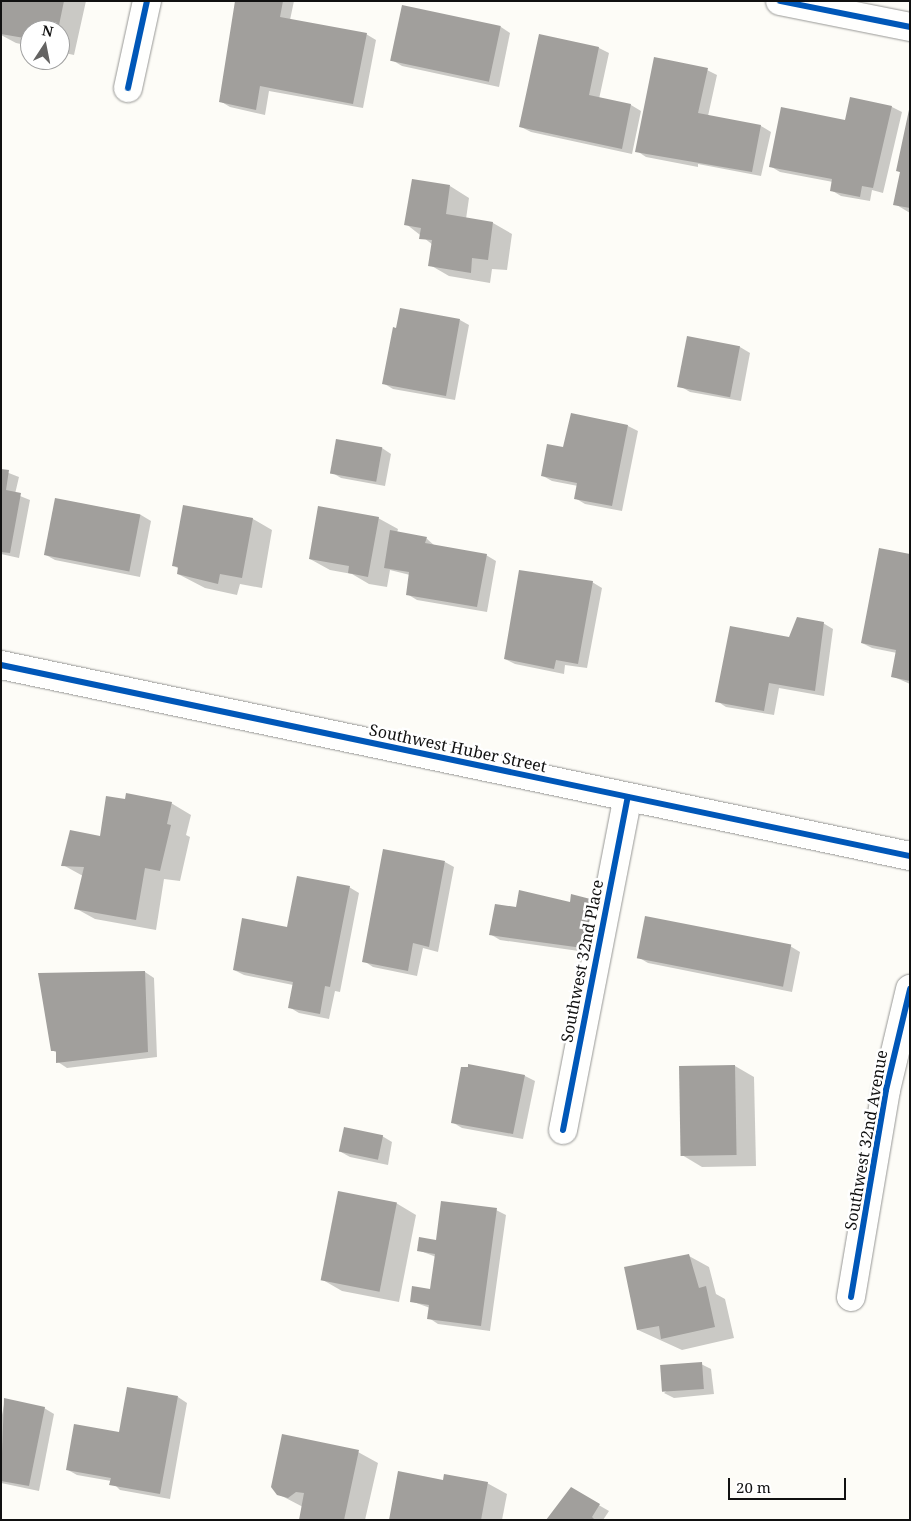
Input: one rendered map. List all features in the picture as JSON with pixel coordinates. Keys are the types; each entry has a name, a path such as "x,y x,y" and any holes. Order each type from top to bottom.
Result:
{"street":[{"path":"128,88 147,1"},
{"path":"780,1 910,27"},
{"name":"Southwest Huber Street","path":"1,665 910,856"},
{"name":"Southwest 32nd Place","path":"562,1130 628,797"},
{"name":"Southwest 32nd Avenue","path":"851,1297 886,1090 910,989"}],"building":[{"path":"2,1 64,1 60,20 20,20 20,37 1,34"},
{"path":"235,1 283,1 280,17 367,33 353,104 260,86 256,110 219,102"},
{"path":"402,5 501,26 489,82 390,61"},
{"path":"539,34 599,47 589,95 631,104 622,149 519,127"},
{"path":"654,57 708,68 698,113 761,125 752,172 635,152"},
{"path":"850,97 892,106 873,188 862,186 860,197 830,191 832,179 769,167 781,107 845,120"},
{"path":"910,105 910,208 893,205 900,172 896,171"},
{"path":"412,179 450,185 446,214 493,222 488,260 472,258 471,273 428,266 432,240 419,239 421,228 404,225"},
{"path":"400,308 460,319 446,396 382,384 393,327 396,328"},
{"path":"687,336 740,346 730,397 677,387"},
{"path":"571,413 628,425 612,506 574,499 577,483 541,476 547,444 563,447"},
{"path":"336,439 382,447 376,482 330,473"},
{"path":"1,469 9,470 6,490 21,493 10,553 1,552"},
{"path":"55,498 140,515 129,572 44,555"},
{"path":"183,505 253,518 242,578 220,574 218,584 177,574 178,567 172,566"},
{"path":"318,506 379,517 368,577 348,573 349,566 309,559"},
{"path":"390,530 427,537 425,543 487,554 477,607 406,595 409,572 384,568"},
{"path":"879,548 910,554 910,681 891,677 896,650 861,643"},
{"path":"519,570 593,581 578,664 556,660 554,669 504,659"},
{"path":"797,617 824,622 815,691 769,683 764,711 715,702 730,626 789,637"},
{"path":"126,793 172,802 167,824 171,825 160,871 145,868 136,920 74,909 84,867 61,866 70,830 100,836 106,796 125,799"},
{"path":"383,849 445,861 429,947 413,943 408,971 362,962"},
{"path":"297,876 350,886 330,987 325,986 320,1014 288,1008 293,982 233,970 242,918 287,927"},
{"path":"519,890 570,902 571,894 598,901 590,949 489,935 495,904 516,907"},
{"path":"645,916 791,944 783,987 637,958"},
{"path":"145,971 148,1052 56,1063 56,1051 51,1051 38,973"},
{"path":"468,1064 525,1075 513,1134 451,1123 461,1067 468,1067"},
{"path":"735,1065 737,1155 681,1156 679,1066"},
{"path":"344,1127 383,1135 378,1160 339,1151"},
{"path":"338,1191 397,1202 380,1292 321,1280"},
{"path":"441,1201 497,1208 481,1326 427,1319 429,1305 410,1302 412,1286 430,1289 435,1254 417,1251 419,1237 436,1240"},
{"path":"689,1254 699,1288 706,1286 715,1327 661,1339 659,1326 637,1330 624,1267"},
{"path":"702,1362 704,1389 662,1392 660,1365"},
{"path":"127,1387 178,1396 160,1494 109,1485 111,1478 66,1470 74,1424 119,1432"},
{"path":"4,1398 45,1407 29,1486 1,1481"},
{"path":"282,1434 359,1450 344,1520 299,1520 304,1493 296,1492 288,1498 277,1495 271,1487"},
{"path":"398,1471 443,1480 444,1474 488,1482 481,1520 389,1520"},
{"path":"571,1487 600,1504 592,1517 595,1520 546,1520"}],"cycle path":[{"path":"128,88 147,1"},
{"path":"780,1 910,27"},
{"path":"1,665 910,856"},
{"path":"563,1130 628,797"},
{"path":"851,1297 886,1090 910,989"}]}
